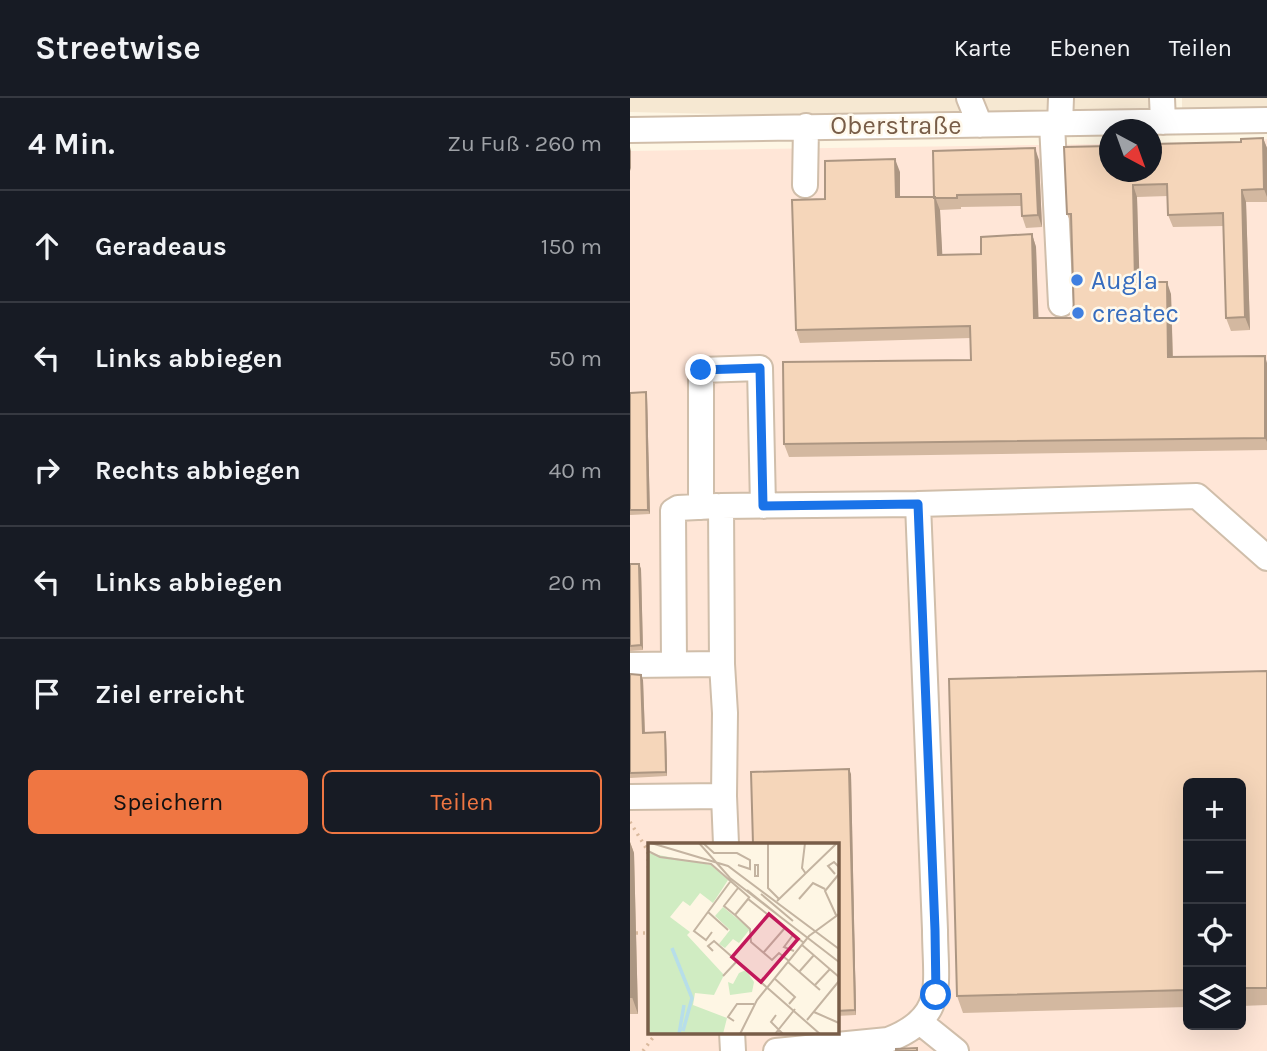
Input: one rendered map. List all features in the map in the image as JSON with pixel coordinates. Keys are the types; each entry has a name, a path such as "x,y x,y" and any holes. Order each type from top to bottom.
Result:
{"street":[{"path":"969,98 981,125"},
{"path":"1060,98 1056,124 1060,304"},
{"name":"Oberstraße","path":"630,130 1056,124 1163,110 1267,120"},
{"path":"805,185 806,126"},
{"path":"726,843 725,713 701,370 760,368 763,506"},
{"path":"674,664 673,511 678,508 1198,496 1267,558"},
{"path":"776,1051 888,1040 905,1033 920,1022 931,1009 936,995 918,504"},
{"path":"630,665 722,664"},
{"path":"630,797 724,796"},
{"path":"920,1022 956,1051"}],"path":[{"path":"630,822 648,851"},
{"path":"636,933 648,933"},
{"path":"643,1051 656,1034"}],"shaded area":[{"path":"630,98 1154,98 1154,116 812,116 630,112"},
{"path":"1182,98 1267,98 1267,107 1182,109"},
{"path":"1267,139 1267,1051 630,1051 630,151 1099,144 1099,182 1162,182 1162,143 1245,142"}],"building":[{"path":"1263,138 1264,189 1242,190 1245,317 1226,318 1223,213 1168,215 1167,184 1133,185 1135,282 1167,282 1168,357 1265,356 1265,438 784,444 783,362 971,360 970,326 796,330 792,200 825,199 825,161 895,159 896,197 935,197 938,255 981,254 981,237 1032,234 1034,318 1074,318 1071,214 1067,214 1064,147 1099,146 1099,182 1162,182 1162,144 1241,142 1241,139"},
{"path":"1035,148 1038,215 1022,216 1021,194 934,198 933,151"},
{"path":"646,392 648,510 630,510 630,393"},
{"path":"630,564 639,564 641,645 630,646"},
{"path":"1267,671 1267,988 1246,988 1246,778 1183,778 1183,990 957,996 949,679"},
{"path":"630,674 641,675 643,733 665,732 666,772 630,773"},
{"path":"849,769 855,1010 838,1011 838,843 753,843 751,772"},
{"path":"630,924 632,997 630,997"},
{"path":"917,1048 917,1051 896,1051 896,1049"}],"place":[{"name":"Augla","path":"1077,280"},
{"name":"createc","path":"1078,313"}],"route":[{"path":"701,370 760,368 763,506 918,504 936,995"}]}
